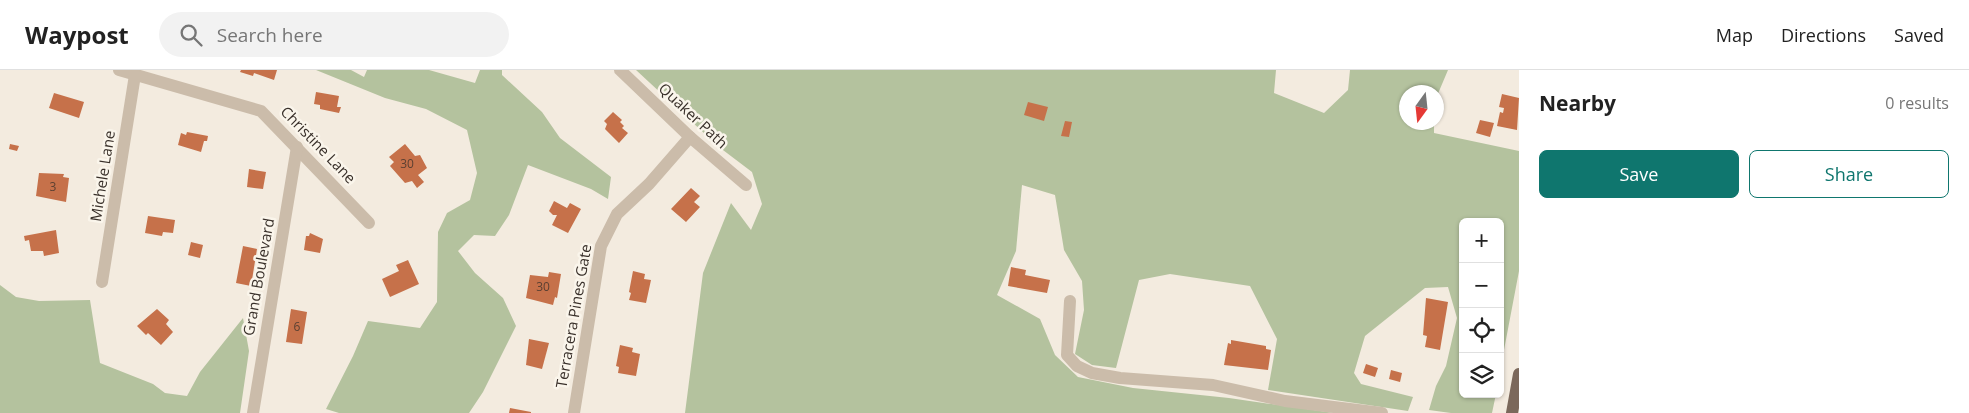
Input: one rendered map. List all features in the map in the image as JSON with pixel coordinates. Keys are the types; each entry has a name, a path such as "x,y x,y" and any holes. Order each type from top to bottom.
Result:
{"main road":[{"path":"1512,413 1518,381"}],"street":[{"name":"Christine Lane","path":"119,70 261,110 370,223"},
{"name":"Quaker Path","path":"620,70 690,137 746,185"},
{"name":"Michele Lane","path":"102,282 135,75"},
{"name":"Terracera Pines Gate","path":"574,413 601,246 617,214 649,184 690,137"},
{"name":"Grand Boulevard","path":"252,413 297,147"},
{"path":"1070,301 1067,355 1077,366 1092,372 1120,378 1213,386 1285,401 1382,413"}],"green space":[{"path":"316,70 351,70 364,77 367,70 429,70 475,83 480,70 502,70 502,75 542,112 560,138 611,177 608,199 591,189 528,165 509,215 495,236 474,235 458,251 475,273 503,298 516,326 483,392 469,413 339,413 326,409 353,356 368,321 420,328 437,302 438,232 447,213 470,200 477,173 467,130 426,109 385,98"},
{"path":"636,70 1276,70 1274,93 1324,113 1348,90 1350,70 1448,70 1442,85 1399,85 1399,130 1434,130 1434,133 1519,151 1519,271 1504,350 1504,218 1459,218 1459,398 1495,398 1492,413 1451,413 1429,410 1436,386 1446,366 1457,318 1448,287 1425,288 1365,336 1354,373 1361,384 1413,397 1408,411 1268,390 1277,339 1250,286 1170,274 1139,280 1116,368 1092,365 1075,354 1084,310 1082,281 1064,250 1055,195 1022,185 1016,251 997,295 1040,319 1055,355 1078,377 1133,388 1229,398 1334,413 685,413 703,273 731,203 751,230 762,204 752,172 719,147"},
{"path":"0,285 16,297 39,301 90,300 100,363 153,384 165,393 187,396 200,372 243,318 249,351 240,413 0,413"}],"building":[{"path":"241,70 277,70 274,80 254,73 253,76 240,72"},
{"path":"316,92 339,96 337,107 341,107 339,113 320,109 320,105 314,104"},
{"path":"54,93 84,102 79,118 49,108"},
{"path":"1502,94 1519,98 1517,130 1497,126 1500,112 1503,113 1504,108 1499,107"},
{"path":"1028,102 1048,107 1044,121 1024,115"},
{"path":"613,112 622,120 620,122 624,126 622,128 628,133 619,143 605,129 607,124 604,121"},
{"path":"1480,120 1494,123 1490,137 1476,133"},
{"path":"1065,121 1072,122 1069,137 1061,136"},
{"path":"187,132 208,136 207,141 204,141 201,152 178,145 181,133 186,135"},
{"path":"10,144 19,146 17,151 9,149"},
{"path":"405,144 415,156 420,155 427,168 418,175 424,182 417,188 412,181 405,183 390,166 394,162 389,157"},
{"path":"249,169 266,172 263,189 247,187"},
{"path":"39,173 64,174 63,177 69,178 66,202 36,196"},
{"path":"691,188 700,196 694,202 700,207 686,222 671,209"},
{"path":"554,201 567,208 570,203 581,209 568,233 552,225 557,215 553,215 549,211"},
{"path":"148,216 175,220 173,233 163,232 162,236 145,233"},
{"path":"56,230 59,253 44,256 43,251 31,251 29,240 25,241 24,236"},
{"path":"310,233 323,239 320,253 304,250 306,236 309,236"},
{"path":"191,242 203,245 200,258 188,255"},
{"path":"243,246 257,249 251,286 236,283"},
{"path":"408,260 419,284 390,297 382,279 399,271 396,265"},
{"path":"1011,267 1026,270 1025,275 1050,280 1047,293 1008,286"},
{"path":"633,271 645,274 644,279 651,280 646,303 629,300"},
{"path":"549,272 561,274 557,298 555,297 553,305 526,298 530,275 548,277"},
{"path":"1426,298 1448,302 1440,350 1425,347 1427,336 1423,335"},
{"path":"157,309 169,320 166,324 173,332 161,345 137,326"},
{"path":"291,309 307,312 302,344 286,342"},
{"path":"529,339 549,343 542,369 526,365"},
{"path":"1231,340 1266,346 1266,349 1271,350 1268,370 1224,365 1228,343 1231,344"},
{"path":"620,345 633,348 632,352 640,354 636,376 618,373 619,367 616,366"},
{"path":"1366,364 1378,368 1375,377 1363,373"},
{"path":"1391,370 1402,373 1400,382 1389,379"},
{"path":"510,408 531,412 531,413 509,413"}]}
